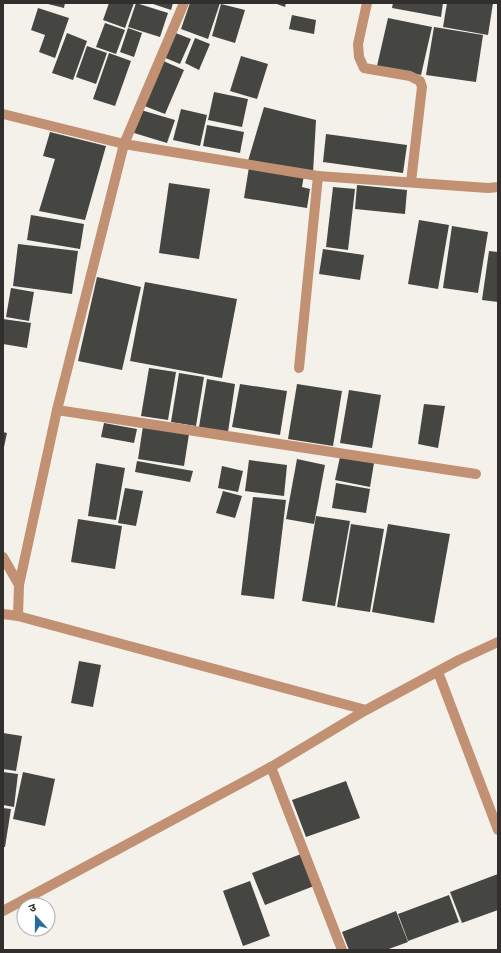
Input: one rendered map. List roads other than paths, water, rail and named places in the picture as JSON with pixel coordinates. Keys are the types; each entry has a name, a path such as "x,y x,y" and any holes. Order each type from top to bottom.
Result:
{"street":[{"path":"18,616 19,585 57,410 124,144 184,3"},
{"path":"367,3 358,44 359,57 364,68 410,76 420,81 422,87 411,182"},
{"path":"3,114 124,144 318,176 488,188 498,187"},
{"path":"299,368 318,176"},
{"path":"57,410 476,474"},
{"path":"3,557 19,585"},
{"path":"3,614 18,616 366,710"},
{"path":"3,911 271,767 366,710 459,660 498,642"},
{"path":"438,672 498,830"},
{"path":"271,767 342,950"}]}
